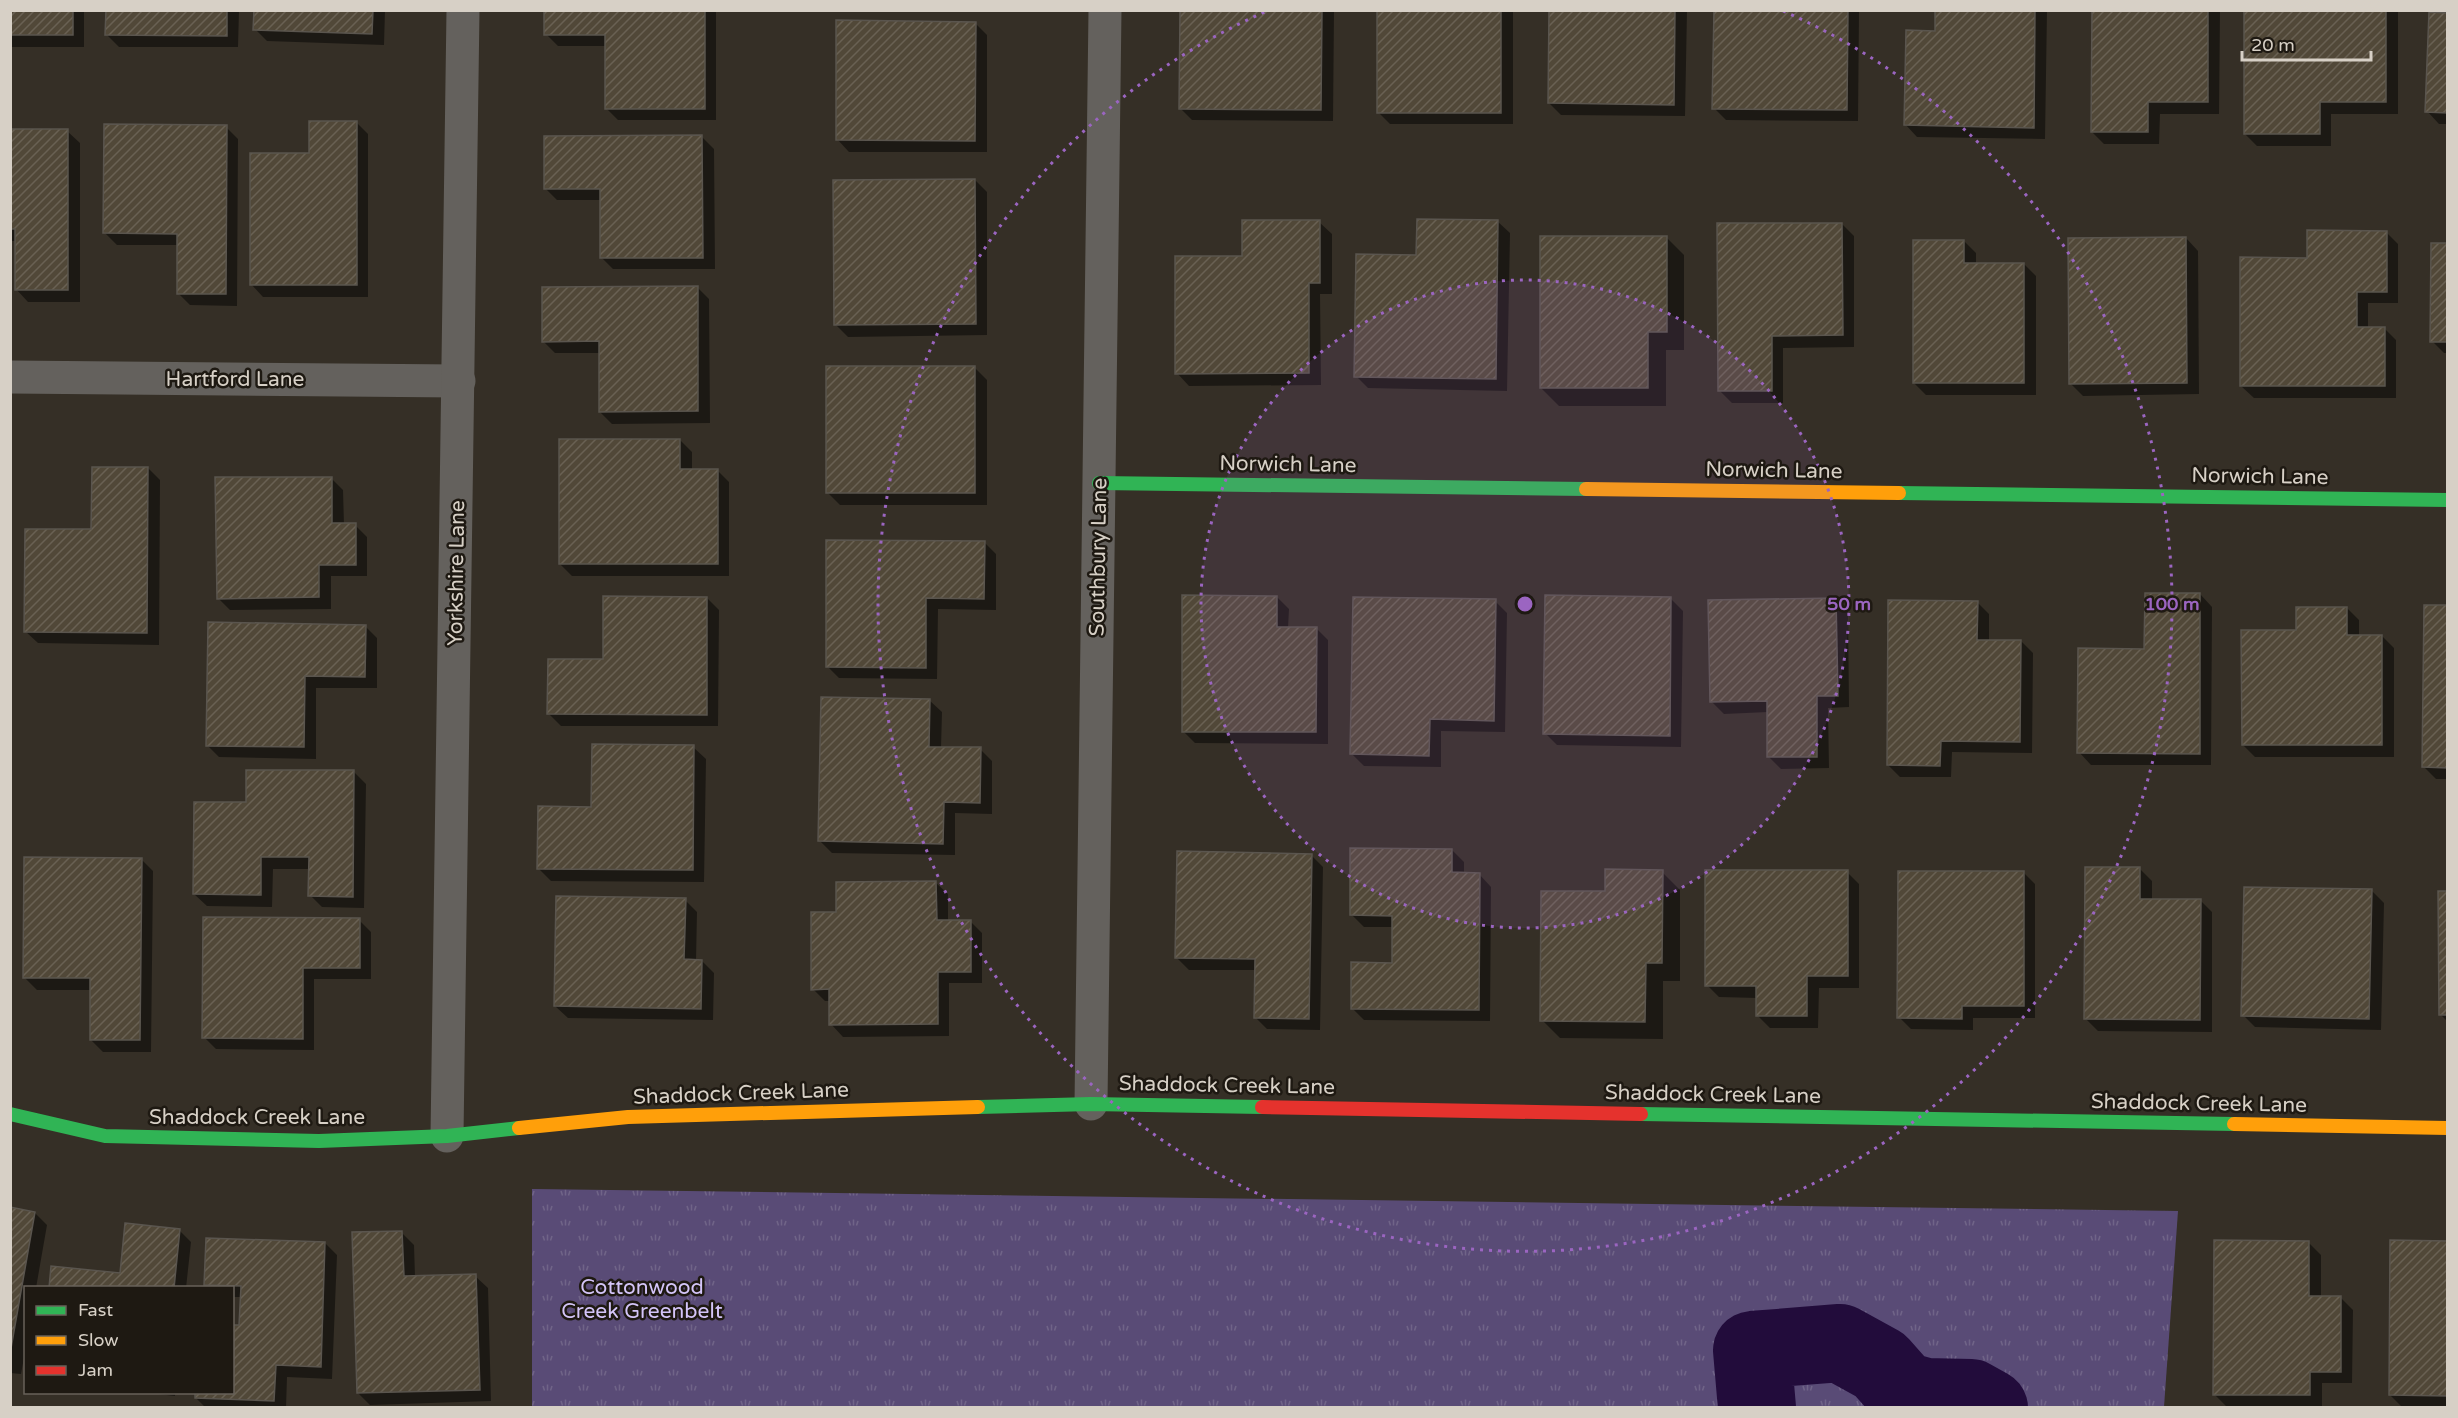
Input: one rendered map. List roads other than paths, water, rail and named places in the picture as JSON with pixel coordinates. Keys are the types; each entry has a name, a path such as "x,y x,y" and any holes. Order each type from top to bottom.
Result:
{"street":[{"name":"Yorkshire Lane","path":"447,1136 464,10"},
{"name":"Southbury Lane","path":"1091,1104 1105,10"},
{"name":"Hartford Lane","path":"10,377 459,381"},
{"name":"Norwich Lane","path":"1099,483 2448,500"},
{"name":"Shaddock Creek Lane","path":"10,1114 105,1136 319,1141 447,1136 628,1117 1091,1104 2448,1128"}],"waterway":[{"path":"1757,1408 1752,1350 1840,1343 1880,1365 1903,1391 1925,1397 1971,1398 1989,1408"}],"park label":[{"name":"Cottonwood Creek Greenbelt","path":"642,1299"}]}
